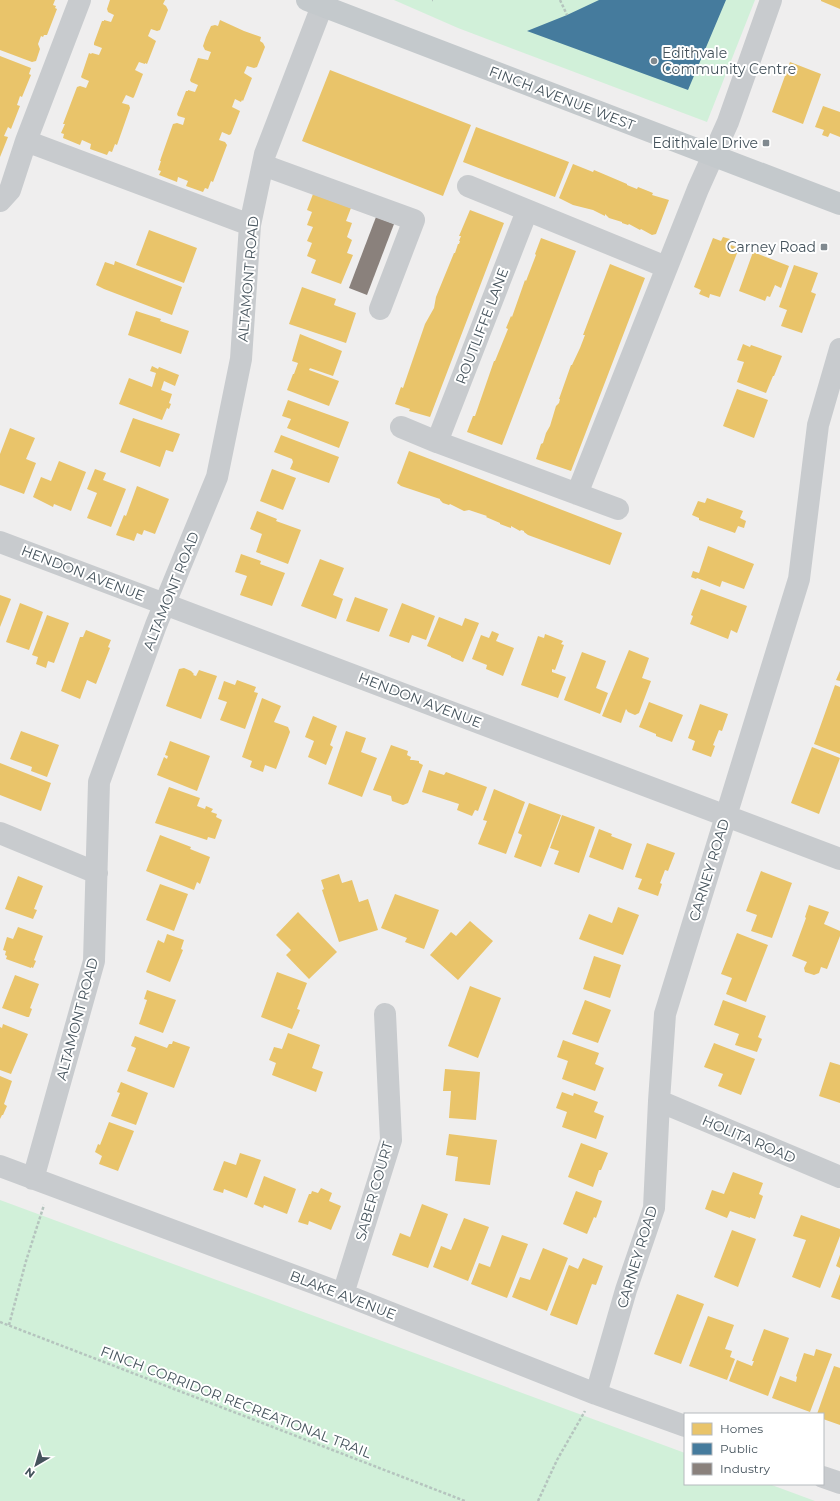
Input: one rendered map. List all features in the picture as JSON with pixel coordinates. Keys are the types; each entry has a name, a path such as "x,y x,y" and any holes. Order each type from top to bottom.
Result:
{"main road":[{"name":"FINCH AVENUE WEST","path":"315,3 840,204"}],"street":[{"path":"0,201 10,190 26,141 80,0"},
{"path":"577,494 666,266 712,155 728,122 771,0"},
{"name":"ALTAMONT ROAD","path":"33,1179 94,960 98,873 99,782 164,604 217,477 242,359 250,225 265,154 315,3"},
{"path":"26,141 250,225"},
{"path":"263,165 414,220 380,309"},
{"path":"468,186 666,266"},
{"name":"ROUTLIFFE LANE","path":"436,442 527,211"},
{"name":"CARNEY ROAD","path":"592,1400 626,1290 654,1208 665,1014 799,579 818,425 840,348"},
{"path":"401,427 436,442 618,510"},
{"name":"HENDON AVENUE","path":"0,542 840,859"},
{"path":"0,833 98,873"},
{"name":"SABER COURT","path":"343,1294 391,1140 385,1014"},
{"name":"HOLITA ROAD","path":"659,1101 840,1176"},
{"name":"BLAKE AVENUE","path":"0,1166 343,1294 592,1400 684,1426"},
{"path":"824,1477 840,1483"}],"path":[{"path":"560,0 567,15"},
{"path":"9,1325 26,1261 46,1198"},
{"name":"FINCH CORRIDOR RECREATIONAL TRAIL","path":"0,1322 465,1501"},
{"path":"538,1501 557,1460 592,1400"}],"green space":[{"path":"394,0 755,0 707,122 458,28"},
{"path":"0,1200 684,1453 684,1485 772,1485 815,1501 0,1501"}],"building: Homes":[{"path":"0,0 55,0 53,5 56,6 55,8 57,9 47,35 44,35 43,37 41,36 38,44 40,49 36,61 32,62 0,50"},
{"path":"110,0 165,0 163,4 168,10 160,30 157,31 151,29 148,36 156,41 147,64 139,62 135,70 143,74 134,97 133,98 126,95 122,103 129,105 130,108 117,145 115,144 112,152 109,151 107,155 90,149 91,144 82,140 80,145 63,138 64,134 61,133 77,87 80,86 86,88 89,81 81,77 89,53 99,55 102,48 94,45 94,43 102,21 104,20 111,22 114,15 108,12 107,9"},
{"path":"840,0 840,9 821,1"},
{"path":"220,20 261,37 260,41 265,47 257,67 254,68 247,66 244,73 252,78 243,101 242,100 241,102 235,99 232,107 240,111 231,134 229,135 222,132 219,140 225,142 227,145 213,182 211,181 208,189 205,188 203,192 186,186 188,181 178,177 177,182 159,175 161,171 158,170 173,124 177,123 183,125 185,118 178,116 177,114 186,91 188,90 195,92 198,85 190,80 198,58 208,60 211,52 205,50 203,46 206,37 211,26 218,26"},
{"path":"0,56 31,68 29,74 31,75 22,97 20,96 17,105 20,106 11,129 8,127 4,136 8,137 0,157"},
{"path":"790,62 821,74 803,124 772,112"},
{"path":"330,70 471,125 443,196 302,141"},
{"path":"823,106 840,112 840,137 830,133 828,137 822,135 824,130 815,127"},
{"path":"476,127 569,162 555,197 463,162"},
{"path":"573,164 593,172 594,170 637,189 638,187 653,193 652,195 669,200 656,234 652,235 629,224 628,225 609,218 605,214 605,216 593,210 573,205 559,198"},
{"path":"313,194 351,208 346,221 352,223 347,237 352,240 347,253 353,255 341,284 311,273 316,260 307,256 312,243 307,241 313,227 307,225 312,212 307,210"},
{"path":"470,210 504,223 430,417 409,411 410,409 395,404 401,387 403,388 425,324 434,308 436,297 459,244 461,236 459,236"},
{"path":"149,230 197,248 184,283 136,265"},
{"path":"723,237 730,239 728,244 739,248 720,297 710,294 709,298 699,294 701,290 694,287 713,238 721,241"},
{"path":"541,238 576,251 502,445 467,432 473,416 475,416 494,361 508,329 506,328 511,316 512,317 525,280 526,281"},
{"path":"753,252 789,266 781,288 775,285 770,297 767,296 765,301 739,291"},
{"path":"115,261 182,287 172,315 96,285 105,262 114,265"},
{"path":"610,264 645,278 571,471 536,459 541,444 543,443 550,426 556,406 559,403 559,399 571,365 585,335 583,335"},
{"path":"794,265 818,273 811,292 816,294 802,333 781,326 787,310 779,307"},
{"path":"302,287 336,299 334,305 356,313 346,343 289,324"},
{"path":"136,311 161,319 160,321 189,331 181,354 128,335"},
{"path":"300,334 342,351 333,376 310,368 309,370 339,381 329,406 287,390 298,363 292,361"},
{"path":"743,344 750,347 751,345 782,356 766,393 737,382 744,362 737,360"},
{"path":"152,366 158,369 159,367 179,375 175,386 164,381 161,390 172,394 169,403 171,404 169,409 167,408 162,420 119,404 129,378 152,387 156,373 150,371"},
{"path":"737,389 768,400 754,438 723,426"},
{"path":"288,400 349,422 339,448 287,428 291,419 282,416"},
{"path":"133,418 180,434 173,452 166,450 160,467 120,452"},
{"path":"10,428 35,438 26,459 36,463 24,494 0,485 0,454"},
{"path":"281,435 339,457 329,483 290,469 293,462 292,459 274,452"},
{"path":"409,451 622,533 610,565 528,535 524,531 520,531 511,526 511,528 500,524 486,517 487,516 469,510 464,511 450,504 443,503 440,499 401,486 397,483"},
{"path":"59,461 86,472 71,511 54,504 53,507 33,497 41,477 51,481"},
{"path":"95,469 106,473 103,480 126,489 111,527 87,518 97,493 87,489"},
{"path":"272,469 296,478 283,510 260,501"},
{"path":"137,486 169,499 155,534 144,530 142,535 137,533 134,541 116,535 124,515 126,516"},
{"path":"707,498 743,511 740,518 746,521 744,528 738,526 735,533 699,520 699,518 692,515 698,501 705,503"},
{"path":"257,511 277,519 276,521 301,530 288,564 256,552 262,534 250,529"},
{"path":"708,546 754,564 744,589 722,581 720,587 691,577 693,571 699,573"},
{"path":"241,554 261,561 260,564 285,573 272,606 240,595 247,576 235,572"},
{"path":"320,559 344,568 333,595 343,599 336,619 301,606"},
{"path":"701,589 747,606 737,633 731,630 728,639 690,624 693,616 691,615"},
{"path":"0,595 11,599 0,627"},
{"path":"355,597 388,609 379,632 346,621"},
{"path":"20,603 43,612 29,650 6,642"},
{"path":"402,603 435,616 426,640 412,635 409,643 389,636"},
{"path":"47,615 69,623 54,663 48,661 46,668 36,664 38,657 32,655"},
{"path":"439,617 462,626 465,618 479,623 463,662 427,646"},
{"path":"86,630 111,640 108,647 110,648 96,684 87,680 80,699 61,691 80,637 83,637"},
{"path":"492,631 499,634 496,641 514,648 503,676 486,669 487,665 472,659 481,635 489,638"},
{"path":"545,634 563,641 561,644 564,645 555,670 552,669 552,672 566,677 558,698 521,685 538,636 544,638"},
{"path":"629,650 649,658 642,678 651,681 639,713 635,715 628,712 626,709 621,723 602,716"},
{"path":"582,652 606,661 596,688 608,693 600,714 564,700"},
{"path":"184,668 191,671 194,674 193,675 196,676 199,670 217,676 201,719 166,706 179,669"},
{"path":"840,671 840,681 836,680"},
{"path":"237,680 256,687 254,692 258,693 245,729 220,720 227,702 218,699 224,681 235,685"},
{"path":"835,685 840,687 840,754 814,744"},
{"path":"262,698 281,706 274,722 288,727 290,732 276,769 265,765 263,772 250,767 252,761 242,757"},
{"path":"649,702 683,715 672,742 639,727"},
{"path":"700,704 728,714 722,731 719,730 713,745 715,746 711,757 692,750 695,741 688,738"},
{"path":"313,716 337,726 330,745 333,747 326,765 308,757 314,741 305,737"},
{"path":"21,731 59,745 47,777 31,771 32,767 10,759"},
{"path":"346,731 366,738 361,752 377,758 362,797 328,784"},
{"path":"170,741 210,756 197,791 157,775 164,757 167,759 168,756 165,755"},
{"path":"391,745 408,751 407,755 411,757 410,760 419,761 419,763 423,765 408,803 403,805 392,801 391,796 373,790"},
{"path":"812,747 840,758 819,814 791,803"},
{"path":"0,763 51,783 41,811 0,795"},
{"path":"429,770 444,775 446,772 487,787 478,811 475,810 472,816 457,810 459,804 422,792"},
{"path":"169,787 200,798 197,806 205,809 206,806 213,809 211,812 217,814 216,817 222,820 215,839 208,837 207,840 155,823"},
{"path":"494,789 525,802 506,854 478,844 487,821 483,820"},
{"path":"529,803 561,815 541,867 514,857 522,835 518,833"},
{"path":"562,815 595,827 579,873 554,864 559,851 550,848"},
{"path":"599,829 612,834 611,836 632,844 623,870 589,857"},
{"path":"160,835 191,847 190,849 210,857 200,884 197,882 194,890 146,871"},
{"path":"647,843 675,853 668,871 665,870 660,883 662,884 658,896 638,889 642,879 635,877"},
{"path":"761,871 792,883 772,938 751,931 757,915 746,911"},
{"path":"339,874 342,883 352,880 359,902 368,899 378,930 339,942 322,890 324,889 321,880"},
{"path":"18,876 43,886 34,909 37,910 33,919 5,909"},
{"path":"160,884 188,894 174,931 146,920"},
{"path":"395,894 439,910 424,949 405,942 407,938 381,928"},
{"path":"809,905 829,912 824,924 840,931 840,936 827,969 821,967 819,973 814,975 805,972 804,968 807,962 792,956 806,918"},
{"path":"618,907 639,915 623,955 579,939 589,914 612,923"},
{"path":"298,912 337,952 309,979 286,955 291,950 276,935"},
{"path":"470,921 493,941 458,980 430,955 451,932 456,936"},
{"path":"18,927 43,936 34,960 36,961 33,968 6,959 6,951 3,950 7,937 13,939"},
{"path":"737,933 768,945 746,1002 726,994 732,978 721,974"},
{"path":"167,934 184,940 181,949 183,950 170,982 146,972 158,940 164,943"},
{"path":"594,956 621,965 610,998 583,989"},
{"path":"277,972 307,983 297,1009 300,1010 292,1029 261,1017"},
{"path":"15,975 39,984 30,1008 32,1009 29,1017 2,1008"},
{"path":"470,986 501,998 478,1058 448,1046"},
{"path":"147,990 176,1000 163,1033 139,1024 147,1000 144,999"},
{"path":"585,1000 611,1010 598,1043 572,1034"},
{"path":"723,1000 766,1016 758,1037 762,1039 757,1052 735,1045 739,1034 714,1025"},
{"path":"3,1024 28,1034 11,1074 0,1070 0,1027 2,1028"},
{"path":"288,1033 320,1045 312,1068 323,1072 316,1092 272,1075 276,1063 269,1060 274,1047 282,1049"},
{"path":"135,1036 167,1048 173,1041 190,1047 174,1088 127,1071 136,1048 131,1046"},
{"path":"563,1040 599,1053 595,1064 604,1068 595,1091 562,1079 568,1061 557,1057"},
{"path":"714,1043 755,1059 741,1095 718,1086 723,1074 704,1067"},
{"path":"830,1062 840,1065 840,1103 819,1096"},
{"path":"445,1069 480,1072 476,1120 449,1118 451,1091 443,1091"},
{"path":"0,1076 12,1081 4,1104 7,1106 0,1119"},
{"path":"121,1082 148,1093 136,1125 111,1116 120,1093 117,1092"},
{"path":"562,1092 573,1096 574,1093 598,1102 594,1112 604,1116 596,1139 562,1127 567,1112 556,1108"},
{"path":"109,1122 134,1131 118,1171 99,1164 102,1156 95,1152 98,1144 100,1145"},
{"path":"449,1134 497,1140 490,1185 455,1181 458,1157 446,1155"},
{"path":"581,1143 608,1153 601,1170 599,1170 593,1187 568,1177"},
{"path":"240,1153 261,1160 247,1198 224,1189 223,1193 213,1190 224,1161 236,1165"},
{"path":"733,1172 763,1183 759,1194 763,1196 755,1219 730,1211 727,1218 705,1209 712,1190 724,1194"},
{"path":"264,1176 296,1189 287,1214 264,1205 263,1208 254,1204"},
{"path":"321,1188 332,1193 329,1201 341,1206 331,1230 309,1221 308,1225 298,1222 309,1194 311,1194 312,1191 318,1193"},
{"path":"576,1191 602,1201 596,1218 594,1217 587,1234 563,1224"},
{"path":"422,1204 448,1214 428,1268 392,1255 400,1233 410,1237"},
{"path":"801,1215 840,1229 840,1236 820,1288 792,1277 806,1240 793,1236"},
{"path":"464,1218 489,1227 468,1281 433,1267 441,1246 451,1250"},
{"path":"732,1230 756,1239 738,1287 714,1277"},
{"path":"502,1235 528,1244 507,1298 471,1284 479,1263 490,1267"},
{"path":"543,1248 568,1258 547,1311 512,1297 520,1277 530,1280"},
{"path":"840,1255 840,1268 836,1266"},
{"path":"583,1258 603,1266 596,1285 592,1284 577,1325 550,1315 569,1265 578,1269"},
{"path":"840,1274 840,1300 831,1297"},
{"path":"677,1294 704,1304 681,1364 654,1354"},
{"path":"708,1316 734,1325 725,1349 732,1351 730,1357 735,1359 727,1380 689,1366"},
{"path":"764,1329 789,1338 768,1396 729,1381 737,1360 752,1366 754,1361 752,1361"},
{"path":"816,1349 832,1354 810,1412 772,1398 780,1376 796,1382 796,1376 804,1353 814,1356"},
{"path":"834,1366 840,1368 840,1425 824,1419 824,1413 817,1413"}],"building: Public":[{"name":"Edithvale Community Centre","path":"599,0 726,0 688,90 527,31"}],"building: Industry":[{"path":"376,217 394,224 367,295 349,288"}],"place":[{"name":"Edithvale Community Centre","path":"654,61"},
{"name":"Edithvale Drive","path":"766,143"},
{"name":"Carney Road","path":"824,247"}]}
